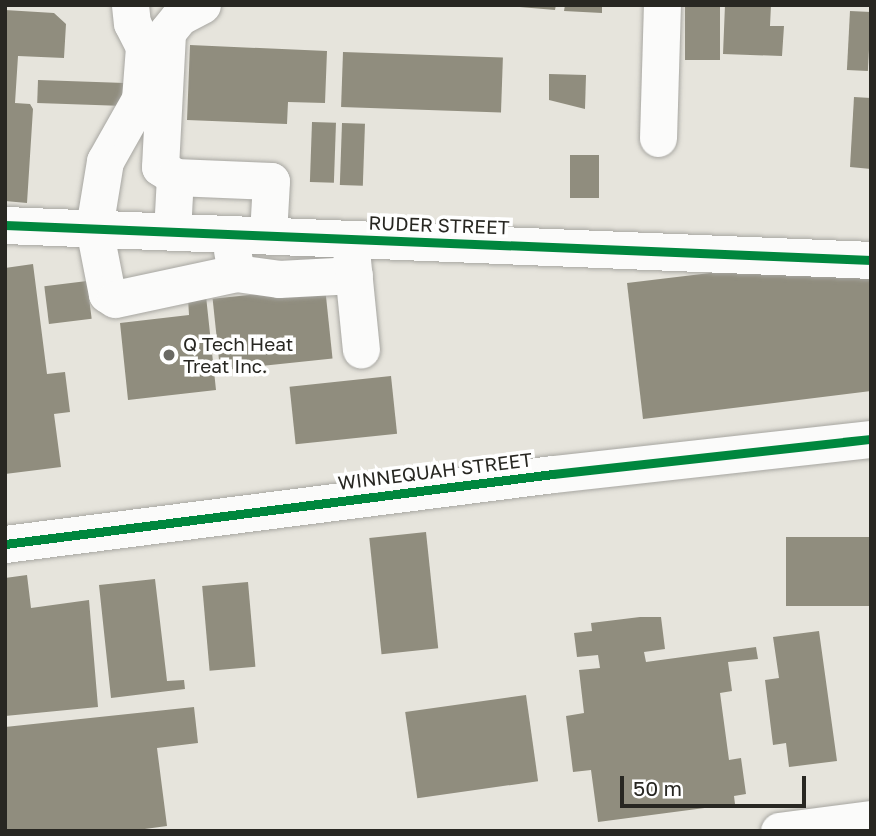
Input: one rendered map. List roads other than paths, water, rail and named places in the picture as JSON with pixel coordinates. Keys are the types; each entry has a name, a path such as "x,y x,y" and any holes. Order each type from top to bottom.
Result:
{"street":[{"path":"130,5 132,23 144,47 140,99 105,161 94,228 107,293 115,299 236,273 279,279 354,275"},
{"path":"202,5 179,17 167,32 160,167 175,177 271,181 251,235 231,262 236,273"},
{"path":"658,138 662,5"},
{"path":"172,232 175,177"},
{"name":"RUDER STREET","path":"5,225 871,260"},
{"path":"350,239 360,350"},
{"name":"WINNEQUAH STREET","path":"5,544 553,474 871,439"},
{"path":"779,831 871,818"}],"place":[{"name":"Q Tech Heat Treat Inc.","path":"169,355"}]}
